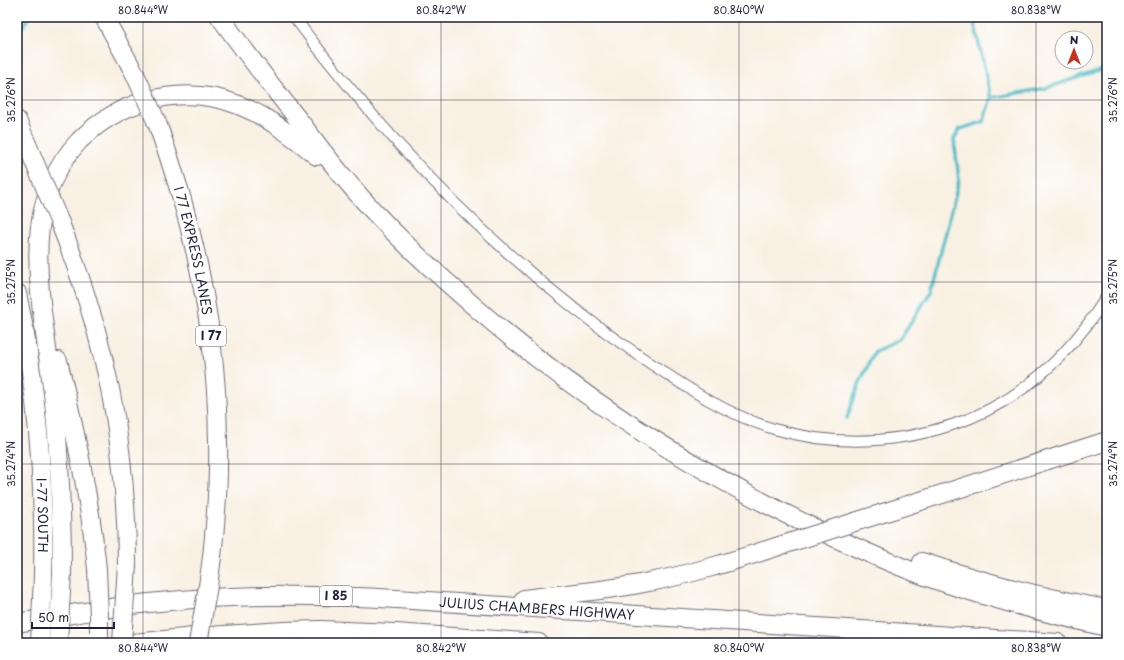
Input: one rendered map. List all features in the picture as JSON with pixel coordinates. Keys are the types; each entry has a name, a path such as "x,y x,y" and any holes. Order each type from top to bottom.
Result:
{"highway":[{"name":"I 77 EXPRESS LANES","path":"104,17 135,74 157,123 178,183 194,243 206,301 214,356 218,414 217,500 208,586 196,640"},
{"path":"220,17 267,80 346,180 373,210 430,266 490,320 551,370 616,416 684,459 789,516 861,550 934,579 1011,604 1107,627"},
{"path":"58,643 62,573 62,518 58,444 38,282 38,263 39,229 46,198 65,158 90,131 107,118 119,112 143,102 170,96 195,95 219,98 243,106 266,118 288,132 346,180"},
{"path":"17,120 60,223 81,280 95,322 111,388 119,432 127,519 127,565 122,643"},
{"path":"38,282 64,385 92,524 97,569 99,643"},
{"name":"I-77 SOUTH","path":"17,293 27,343 38,430 44,518 40,643"},
{"path":"481,604 610,589 645,583 696,571 776,547 1107,441"},
{"path":"789,516 895,554 964,575 1043,596 1107,609"},
{"name":"JULIUS CHAMBERS HIGHWAY","path":"17,624 135,605 240,596 290,595 361,597 481,604 1058,643"},
{"path":"134,643 196,640 283,631 321,630 395,633 539,643"},
{"path":"196,640 248,643"}],"street":[{"path":"294,17 336,72 400,147 448,197 507,252 570,306 638,355 702,396 738,415 762,425 793,434 831,440 875,440 917,435 961,422 983,413 1003,402 1041,375 1073,344 1107,296"}],"waterway":[{"path":"17,35 29,17"},
{"path":"847,418 860,382 875,351 900,340 931,291 959,180 954,139 960,129 983,122 991,98 973,17"},
{"path":"991,98 1046,88 1107,68"}]}
